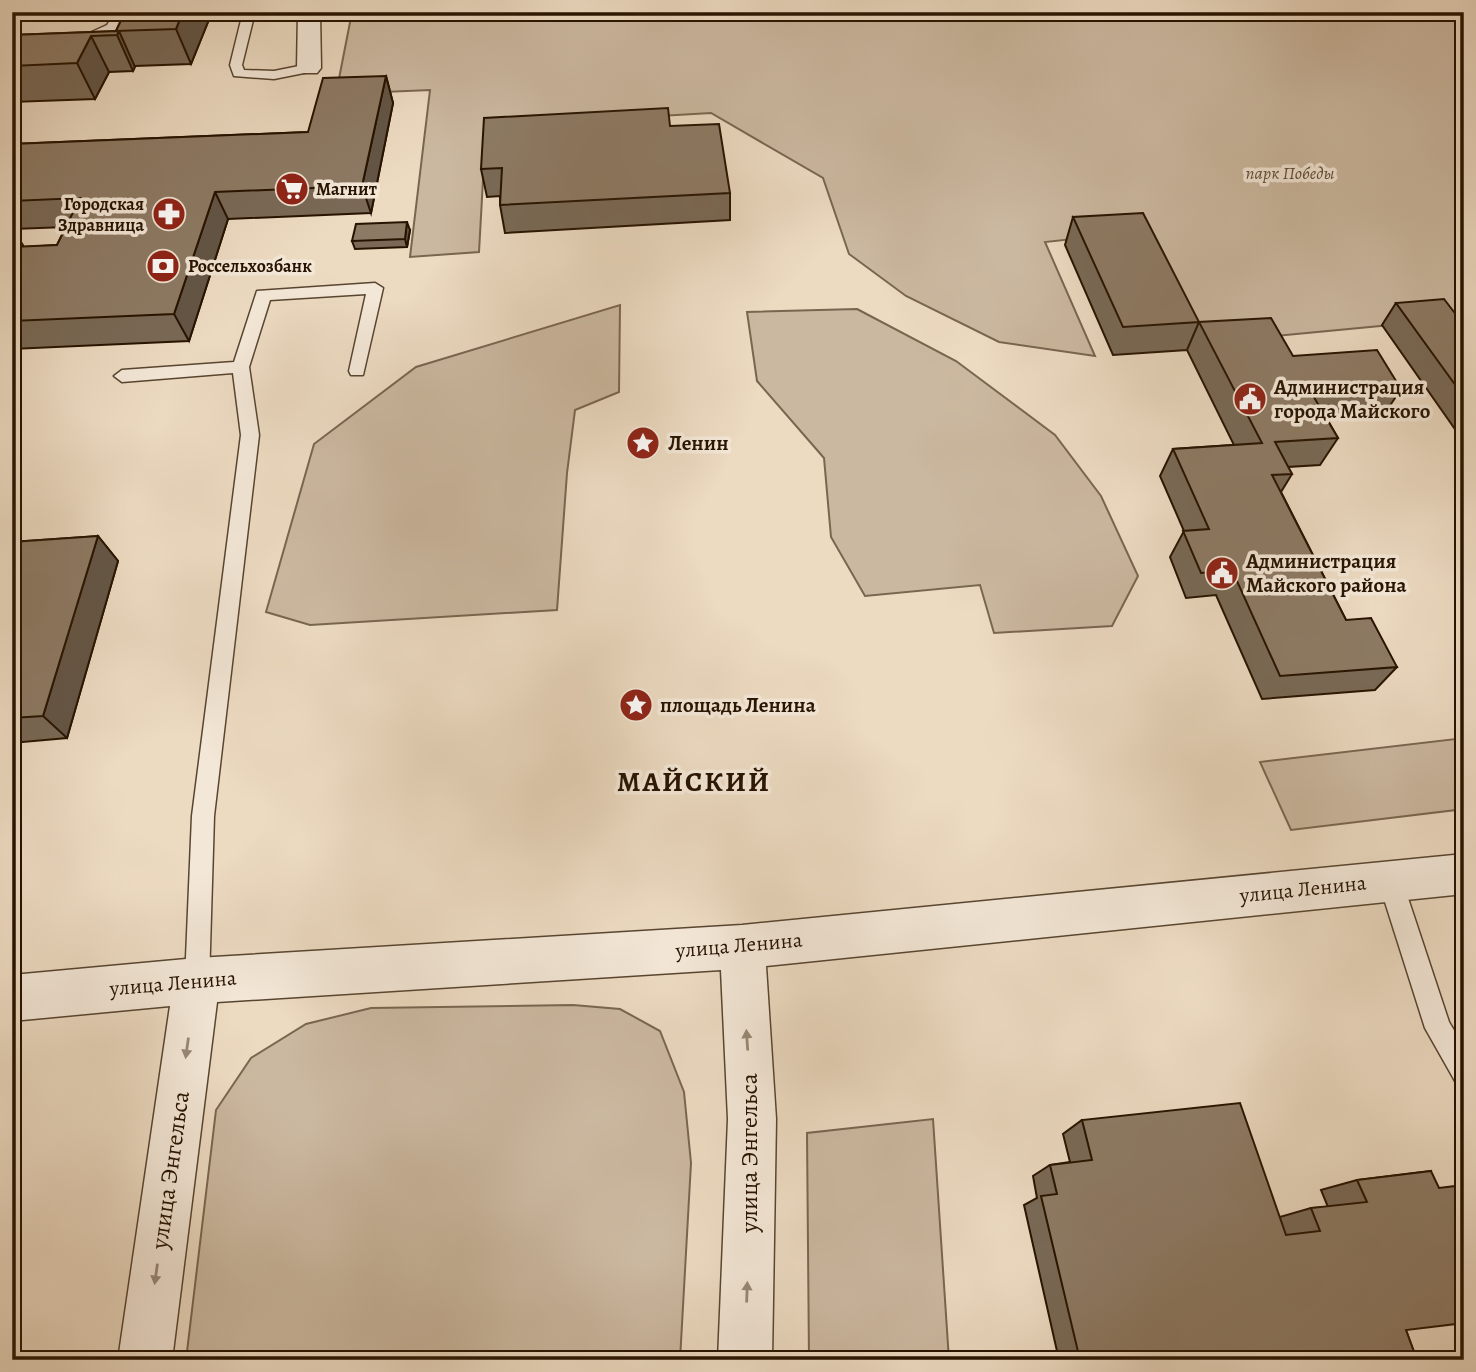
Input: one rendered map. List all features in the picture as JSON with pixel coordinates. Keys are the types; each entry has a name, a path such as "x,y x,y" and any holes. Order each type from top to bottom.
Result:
{"street":[{"path":"309,12 309,68"},
{"name":"улица Ленина","path":"12,998 197,981 742,947 1464,874"},
{"name":"улица Энгельса","path":"742,947 752,1119 745,1360"},
{"name":"улица Энгельса","path":"145,1360 197,981"}],"lane":[{"path":"66,49 112,27 121,12"},
{"path":"249,12 236,65 239,73 265,77 309,68"},
{"path":"197,981 203,816 250,435 241,367 263,295 375,288 358,371"},
{"path":"122,376 241,367"},
{"path":"1390,880 1438,1028 1464,1072"}],"green space":[{"name":"парк Победы","path":"352,12 1464,12 1464,318 1202,343 1137,232 1045,242 1095,356 999,342 906,296 849,254 823,178 711,113 486,126 479,252 410,257 430,90 336,94"},
{"path":"620,305 619,392 575,410 567,473 557,610 310,625 266,612 314,444 416,367"},
{"path":"857,309 956,361 1055,435 1101,496 1138,576 1112,626 994,633 980,585 865,596 831,537 824,458 757,381 747,312"},
{"path":"1464,738 1464,809 1291,830 1260,762"},
{"path":"573,1005 620,1009 660,1031 684,1092 691,1163 680,1360 186,1360 216,1110 251,1058 306,1024 371,1008"},
{"path":"933,1119 949,1360 809,1360 807,1133"}],"building":[{"path":"125,12 183,12 176,29 116,31"},
{"path":"119,31 117,35 91,36 77,63 12,66 12,35"},
{"path":"386,76 362,186 215,192 174,314 12,321 12,247 57,245 80,198 12,201 12,144 308,132 323,78"},
{"path":"668,108 670,126 719,124 730,193 500,205 502,168 481,169 484,118"},
{"path":"1143,213 1199,322 1123,327 1073,217"},
{"path":"407,222 405,239 352,241 356,224"},
{"path":"1444,299 1464,325 1464,397 1396,303"},
{"path":"1271,318 1293,356 1377,350 1401,389 1312,394 1338,438 1275,442 1292,474 1272,475 1346,620 1371,618 1397,667 1280,676 1232,570 1201,573 1183,531 1209,529 1173,449 1262,443 1199,322"},
{"path":"98,536 43,716 12,718 12,542"},
{"path":"1240,1103 1286,1235 1320,1231 1311,1208 1367,1202 1357,1180 1431,1171 1439,1188 1464,1185 1464,1323 1406,1330 1417,1360 1370,1360 1369,1356 1342,1360 1080,1360 1041,1196 1057,1194 1050,1165 1092,1160 1082,1120"}],"place":[{"name":"Магнит","path":"292,189"},
{"name":"Городская Здравница","path":"169,214"},
{"name":"Россельхозбанк","path":"163,266"},
{"name":"Администрация города Майского","path":"1250,399"},
{"name":"Ленин","path":"643,443"},
{"name":"Администрация Майского района","path":"1222,573"},
{"name":"площадь Ленина","path":"636,705"}],"district":[{"name":"МАЙСКИЙ","path":"694,781"}]}
